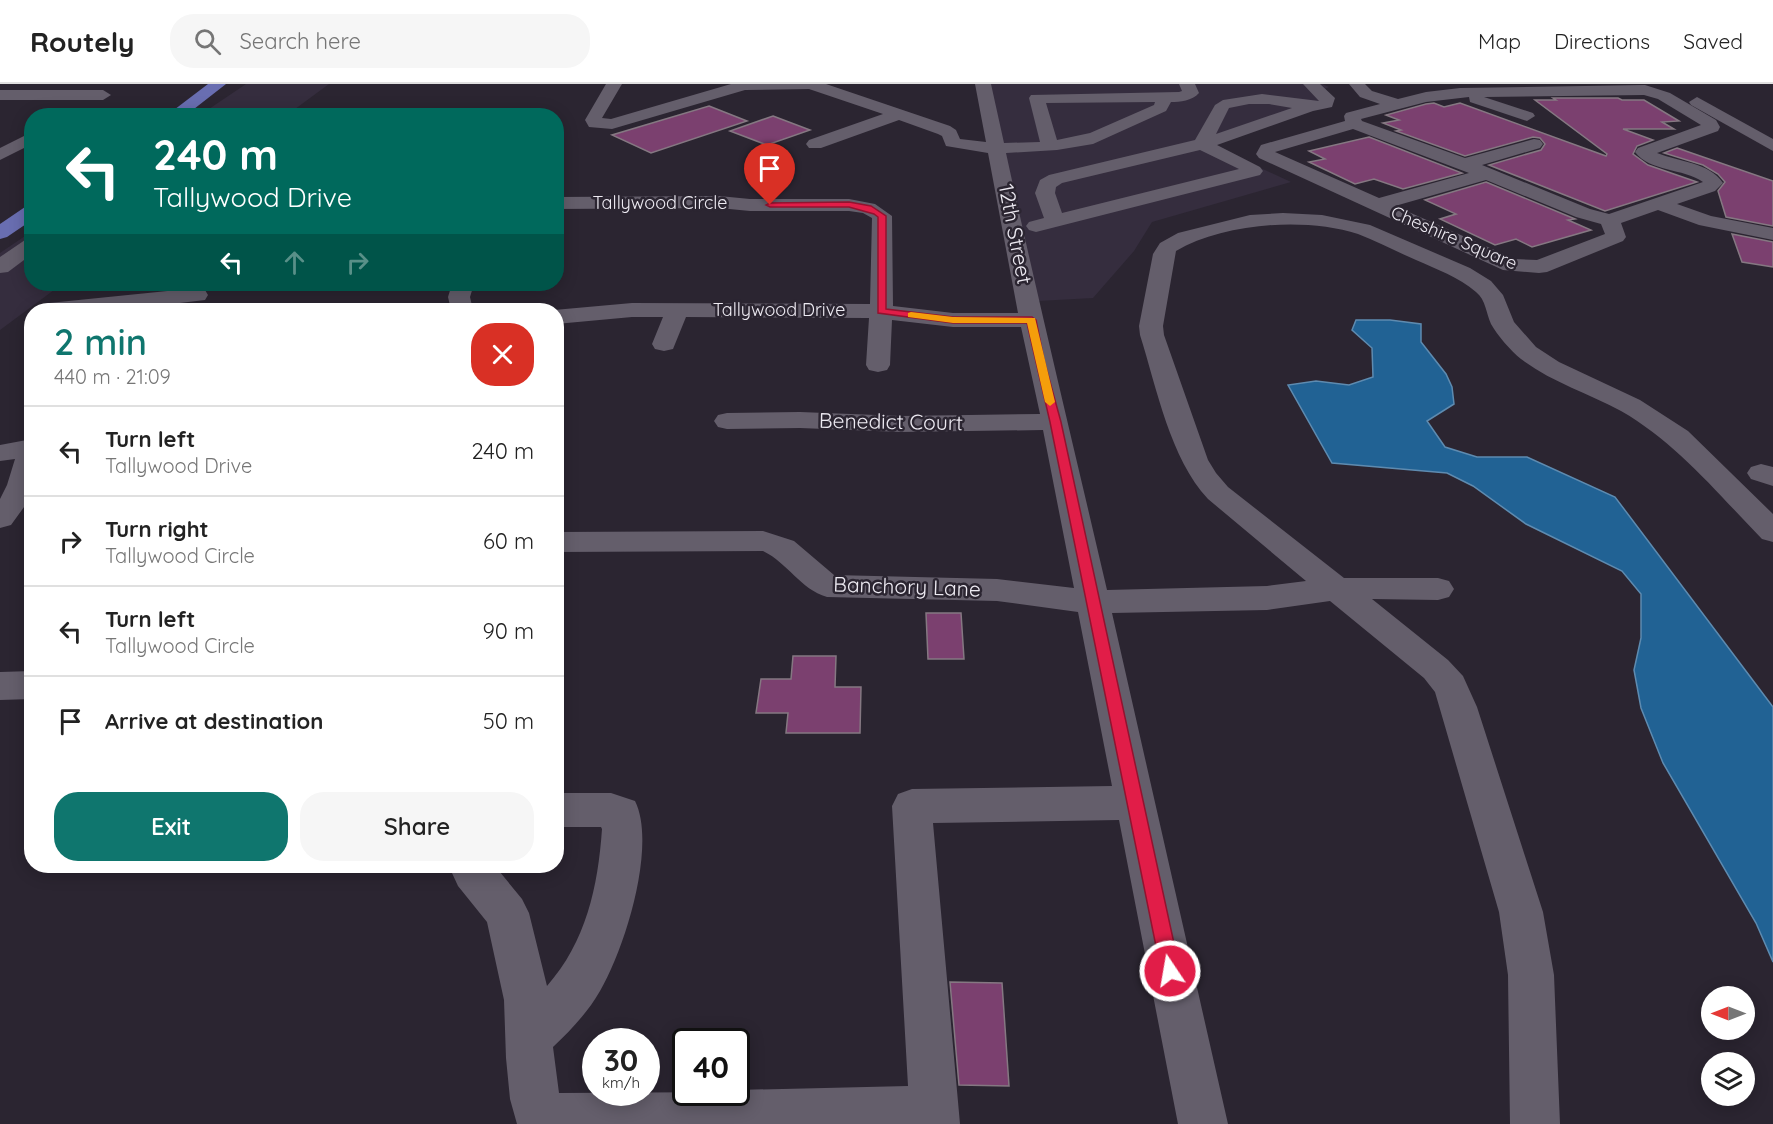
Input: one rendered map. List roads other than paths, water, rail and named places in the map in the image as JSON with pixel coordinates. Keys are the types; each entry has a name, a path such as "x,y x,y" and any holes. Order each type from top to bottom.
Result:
{"main road":[{"path":"185,108 218,84"},
{"path":"0,233 24,217"}],"street":[{"path":"632,93 611,89 593,120 595,123 612,124 753,84 811,84 945,130 950,134 952,142 960,146 997,148 1050,145 1090,139 1162,106 1161,97"},
{"name":"12th Street","path":"983,84 1039,360 1055,422 1203,1124"},
{"path":"1050,145 1037,98 1161,97 1190,94 1187,84"},
{"path":"1055,221 1044,189 1047,184 1056,179 1202,144 1310,107 1326,104 1327,98 1311,84"},
{"path":"1357,84 1366,94 1397,104"},
{"path":"1667,84 1773,146"},
{"name":"Cheshire Square","path":"1572,87 1658,93 1712,126 1709,130 1644,150 1647,155 1700,173 1712,179 1714,183 1610,220 1616,237 1539,267 1528,268 1510,265 1264,154 1267,149 1354,123 1352,116 1426,97 1460,93 1572,87"},
{"path":"0,95 108,92 80,108"},
{"path":"816,100 838,92"},
{"path":"656,93 717,93 748,104"},
{"name":"Cheshire Square","path":"1460,93 1527,116"},
{"path":"1202,144 1223,105 1231,102 1272,100 1310,107"},
{"path":"815,144 900,114"},
{"path":"1354,123 1465,164 1583,213 1610,220"},
{"path":"1,154 24,141"},
{"path":"1013,226 1044,226 1055,221 1254,171 1202,144"},
{"path":"1465,164 1534,144"},
{"name":"Cheshire Square","path":"1376,205 1486,174"},
{"name":"Tallywood Circle","path":"564,203 719,202 750,205 849,205 868,208 882,216 881,311"},
{"path":"1660,204 1720,225 1773,234"},
{"path":"1535,1124 1528,942 1459,707 1450,686 1436,669 1218,493 1204,478 1194,460 1152,335 1151,326 1167,247 1175,241 1250,221 1283,219 1322,221 1364,229 1462,273 1483,286 1492,295 1503,324 1527,352 1550,368 1631,406 1678,437 1773,532"},
{"path":"0,267 24,250"},
{"path":"130,303 196,296"},
{"name":"Tallywood Drive","path":"564,316 632,310 881,311 953,320 1032,320"},
{"path":"664,344 677,310"},
{"path":"878,365 881,311"},
{"name":"Benedict Court","path":"727,421 790,420 901,424 1055,422"},
{"path":"0,453 24,448"},
{"path":"0,518 14,504 24,481"},
{"name":"Banchory Lane","path":"564,542 763,541 778,543 787,549 812,578 827,586 997,590 1093,602 1267,598 1367,587 1438,589"},
{"path":"0,686 24,685"},
{"path":"547,1124 559,1118 934,1117 912,806 1134,803"},
{"path":"528,1039 570,996 591,964 604,929 619,869 623,825 621,813 611,810 564,810"},
{"path":"473,873 507,914 527,999 528,1039 535,1099 542,1124"}],"water":[{"path":"1356,320 1390,320 1421,324 1421,342 1446,374 1452,387 1454,404 1427,421 1445,447 1477,457 1527,457 1615,497 1773,707 1773,962 1756,923 1663,763 1641,708 1634,670 1641,638 1641,594 1622,571 1526,524 1473,486 1447,473 1332,463 1288,385 1316,381 1349,385 1373,377 1372,348 1352,330"}]}
